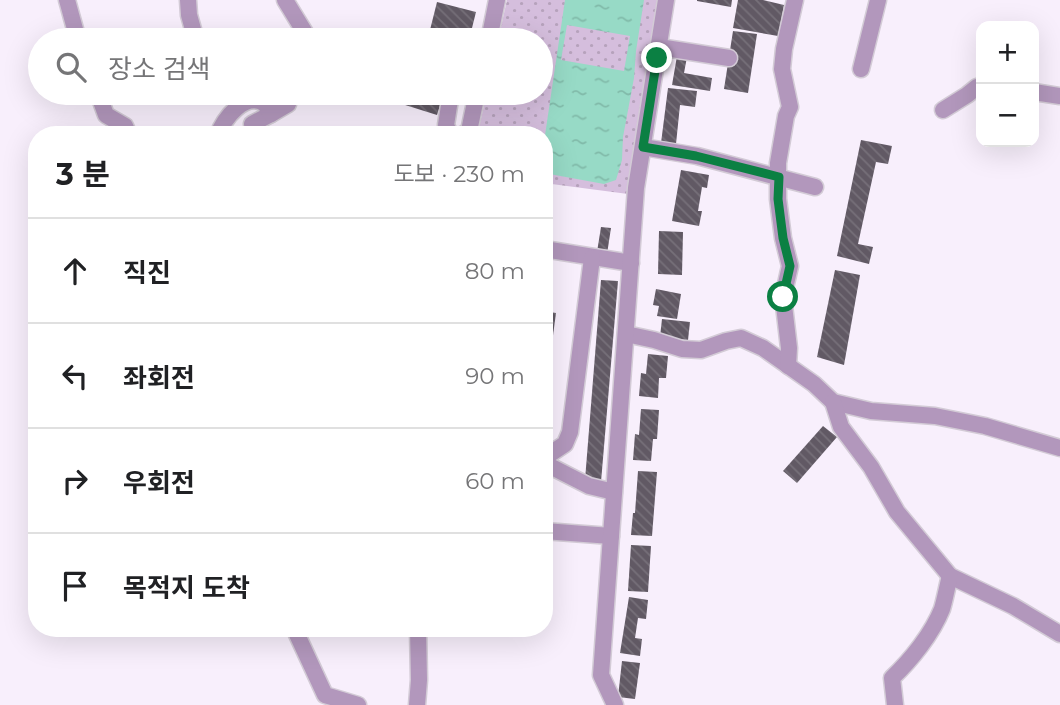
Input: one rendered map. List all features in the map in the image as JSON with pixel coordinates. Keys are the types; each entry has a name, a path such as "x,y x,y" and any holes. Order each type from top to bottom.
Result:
{"street":[{"path":"67,0 75,28"},
{"path":"188,0 193,28"},
{"path":"285,0 302,28"},
{"path":"491,28 497,0"},
{"path":"615,705 601,675 614,492 636,188 666,0"},
{"path":"788,366 789,348 783,297 790,266 778,199 778,163 790,107 782,69 795,0"},
{"path":"860,69 878,0"},
{"path":"659,47 729,58"},
{"path":"943,110 976,88"},
{"path":"1039,93 1060,96"},
{"path":"102,105 106,115 125,126"},
{"path":"222,126 231,113 243,105"},
{"path":"266,105 271,114"},
{"path":"252,124 286,105"},
{"path":"446,126 449,105"},
{"path":"468,126 474,105"},
{"path":"643,147 696,156 815,187"},
{"path":"553,251 631,263"},
{"path":"553,451 565,444 570,432 592,258"},
{"path":"626,334 682,349 701,350 741,338 763,348 814,384 833,402 841,426 871,467 897,512 950,576 1013,606 1060,634"},
{"path":"833,402 870,411 935,416 985,426 1060,448"},
{"path":"553,468 589,486 614,492"},
{"path":"553,532 611,536"},
{"path":"895,705 892,678 908,662 927,635 941,610 950,576"},
{"path":"299,637 325,695 358,705"},
{"path":"416,705 419,680 418,637"}],"shaded area":[{"path":"507,0 666,0 628,194 553,184 553,126 479,126 484,105 553,105 553,28 501,28"}],"water":[{"path":"565,0 644,0 623,137 622,160 616,180 604,184 553,175 553,126 546,126 549,105 553,105 553,81","holes":["567,25 630,36 624,71 561,60"]}],"building":[{"path":"697,0 732,0 731,7"},
{"path":"738,0 763,0 784,5 778,36 733,28"},
{"path":"437,2 476,12 472,28 430,28"},
{"path":"733,31 757,34 748,93 724,89"},
{"path":"677,56 687,57 684,73 712,78 710,91 672,85"},
{"path":"668,88 697,91 695,107 680,105 676,144 661,143"},
{"path":"405,105 440,105 437,115"},
{"path":"861,140 892,146 888,164 876,162 858,244 873,247 869,264 837,256"},
{"path":"681,170 709,175 707,188 702,187 698,211 702,211 699,226 672,221"},
{"path":"601,227 611,228 607,254 597,252"},
{"path":"659,231 683,232 682,275 658,274"},
{"path":"835,270 860,275 844,365 817,357"},
{"path":"601,280 618,281 601,482 585,480"},
{"path":"656,289 681,294 677,319 657,316 659,306 653,305"},
{"path":"553,312 556,313 553,336"},
{"path":"662,319 690,322 688,340 660,337"},
{"path":"648,354 668,356 666,378 659,378 658,398 639,396 641,373 646,374"},
{"path":"641,409 659,410 657,439 653,439 651,461 633,460"},
{"path":"823,426 837,437 797,483 783,471"},
{"path":"638,471 657,472 652,536 631,535"},
{"path":"631,545 651,546 648,592 628,591"},
{"path":"629,597 648,600 646,619 638,618 635,638 642,639 640,656 620,653"},
{"path":"622,661 640,663 635,699 618,697"}],"route":[{"path":"657,58 643,147 696,156 779,177 778,199 790,266 783,297"}]}
